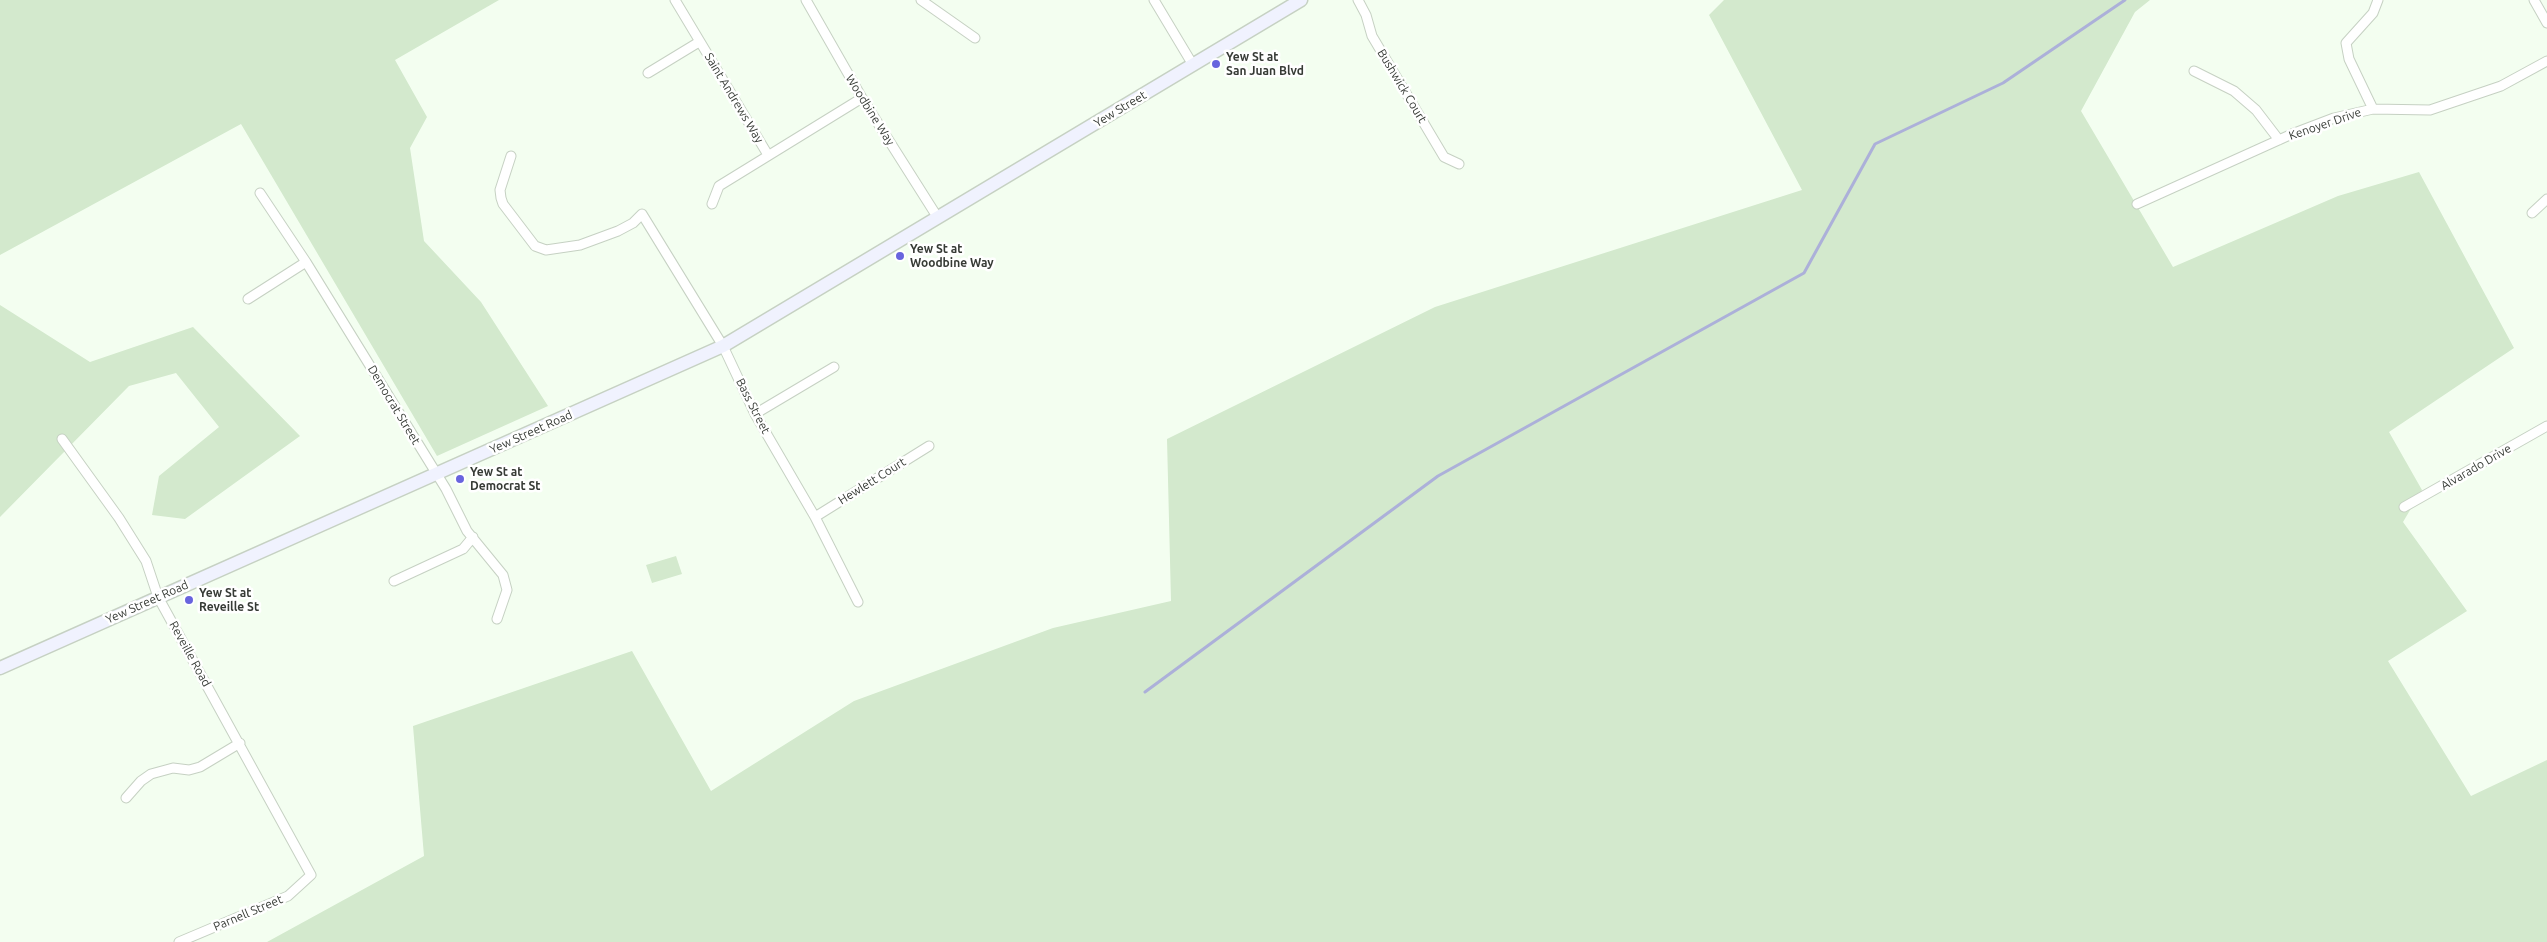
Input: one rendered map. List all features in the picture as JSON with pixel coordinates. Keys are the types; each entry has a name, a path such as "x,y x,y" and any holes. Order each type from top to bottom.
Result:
{"street":[{"name":"Saint Andrews Way","path":"675,0 768,155"},
{"path":"921,0 975,38"},
{"path":"1154,0 1193,65"},
{"name":"Yew Street","path":"938,218 1302,0"},
{"name":"Bushwick Court","path":"1358,0 1366,14 1372,36 1444,157 1459,164"},
{"path":"2373,109 2349,59 2346,43 2372,13 2378,0"},
{"path":"2534,0 2547,23"},
{"name":"Woodbine Way","path":"808,1 862,98 938,218"},
{"name":"Saint Andrews Way","path":"648,72 700,42"},
{"name":"Kenoyer Drive","path":"2137,204 2279,140 2334,118 2373,109 2430,110 2501,86 2547,61"},
{"path":"2194,71 2234,91 2256,110 2279,140"},
{"name":"Saint Andrews Way","path":"712,204 719,186 862,98"},
{"name":"Bass Street","path":"511,156 500,190 501,198 503,204 534,246 546,250 580,245 618,231 633,223 642,214 723,346 755,414 815,517 858,602"},
{"name":"Democrat Street","path":"260,193 306,262 473,537 503,576 507,590 497,620"},
{"path":"2532,213 2547,199"},
{"name":"Yew Street Road","path":"0,668 723,346 938,218"},
{"path":"248,299 306,262"},
{"path":"755,414 834,367"},
{"name":"Alvarado Drive","path":"2404,507 2547,426"},
{"name":"Reveille Road","path":"62,439 119,518 141,554 158,597 311,875"},
{"name":"Hewlett Court","path":"815,517 929,446"},
{"path":"394,581 463,549 473,537"},
{"path":"126,798 140,781 151,774 173,768 189,770 200,767 240,743"},
{"name":"Parnell Street","path":"179,942 288,896 311,875"}],"green space":[{"path":"0,0 499,0 395,60 427,117 410,148 424,241 481,302 548,406 437,456 241,124 0,255"},
{"path":"1724,0 2150,0 2135,12 2081,111 2173,267 2338,196 2419,172 2514,348 2389,432 2422,490 2403,522 2467,611 2388,661 2471,796 2547,760 2547,942 267,942 424,856 413,726 632,651 711,791 854,701 1053,628 1171,601 1167,439 1435,307 1802,190 1709,15"},
{"path":"0,305 90,362 193,327 300,436 185,519 152,515 159,476 219,427 176,373 129,386 0,517"},
{"path":"676,556 682,574 652,583 646,565"}],"waterway":[{"path":"1145,692 1438,476 1804,273 1875,144 2003,83 2125,0"}],"place":[{"name":"Yew St at San Juan Blvd","path":"1216,64"},
{"name":"Yew St at Woodbine Way","path":"900,256"},
{"name":"Yew St at Democrat St","path":"460,479"},
{"name":"Yew St at Reveille St","path":"189,600"}]}
